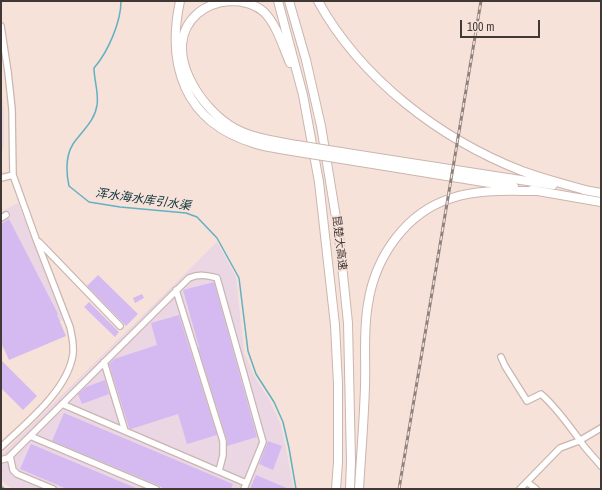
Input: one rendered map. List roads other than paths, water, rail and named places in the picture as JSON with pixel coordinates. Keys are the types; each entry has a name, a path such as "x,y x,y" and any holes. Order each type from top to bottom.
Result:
{"highway":[{"path":"180,1 176,26 176,56 186,91 198,108 220,127 241,139 258,144 385,163 601,202"},
{"name":"昆楚大高速","path":"278,1 302,95 319,182 335,325 338,384 338,462 336,489"},
{"name":"昆楚大高速","path":"289,1 306,60 321,126 339,236 348,323 351,445 350,489"},
{"path":"318,1 340,34 372,72 405,102 433,123 470,146 506,164 543,178 589,191"},
{"path":"298,149 242,132 224,122 209,109 196,90 185,66 182,48 187,26 201,11 220,3 240,2 253,5 269,18 302,95"},
{"path":"385,163 601,193"},
{"path":"360,489 367,305 374,280 385,253 406,226 420,214 438,203 466,194 483,192 537,191"}],"street":[{"path":"1,26 12,109 13,175 70,327 73,341 73,355 67,373 50,398 1,447"},
{"path":"1,178 13,175"},
{"path":"36,239 120,326"},
{"path":"1,460 8,458 62,404 104,362 176,290 188,278 198,274 217,278 263,442 245,486 219,471 62,404"},
{"path":"176,290 223,441 223,455 219,471"},
{"path":"501,357 527,402 541,394 562,415 580,441 601,466"},
{"path":"104,362 125,431"},
{"path":"520,489 560,448 580,441 601,428"},
{"path":"30,436 156,489"},
{"path":"10,456 13,470 17,474 52,489"},
{"path":"527,482 536,489"}],"waterway":[{"name":"浑水海水库引水渠","path":"121,1 119,18 113,36 104,54 94,68 97,96 96,111 91,121 73,144 67,159 69,186 89,202 120,207 186,213 197,217 217,238 239,278 248,351 256,374 274,402 283,422 296,489"},
{"name":"浑水海水库引水渠","path":"1,486 5,489"}],"railway":[{"path":"399,489 481,1"}]}
